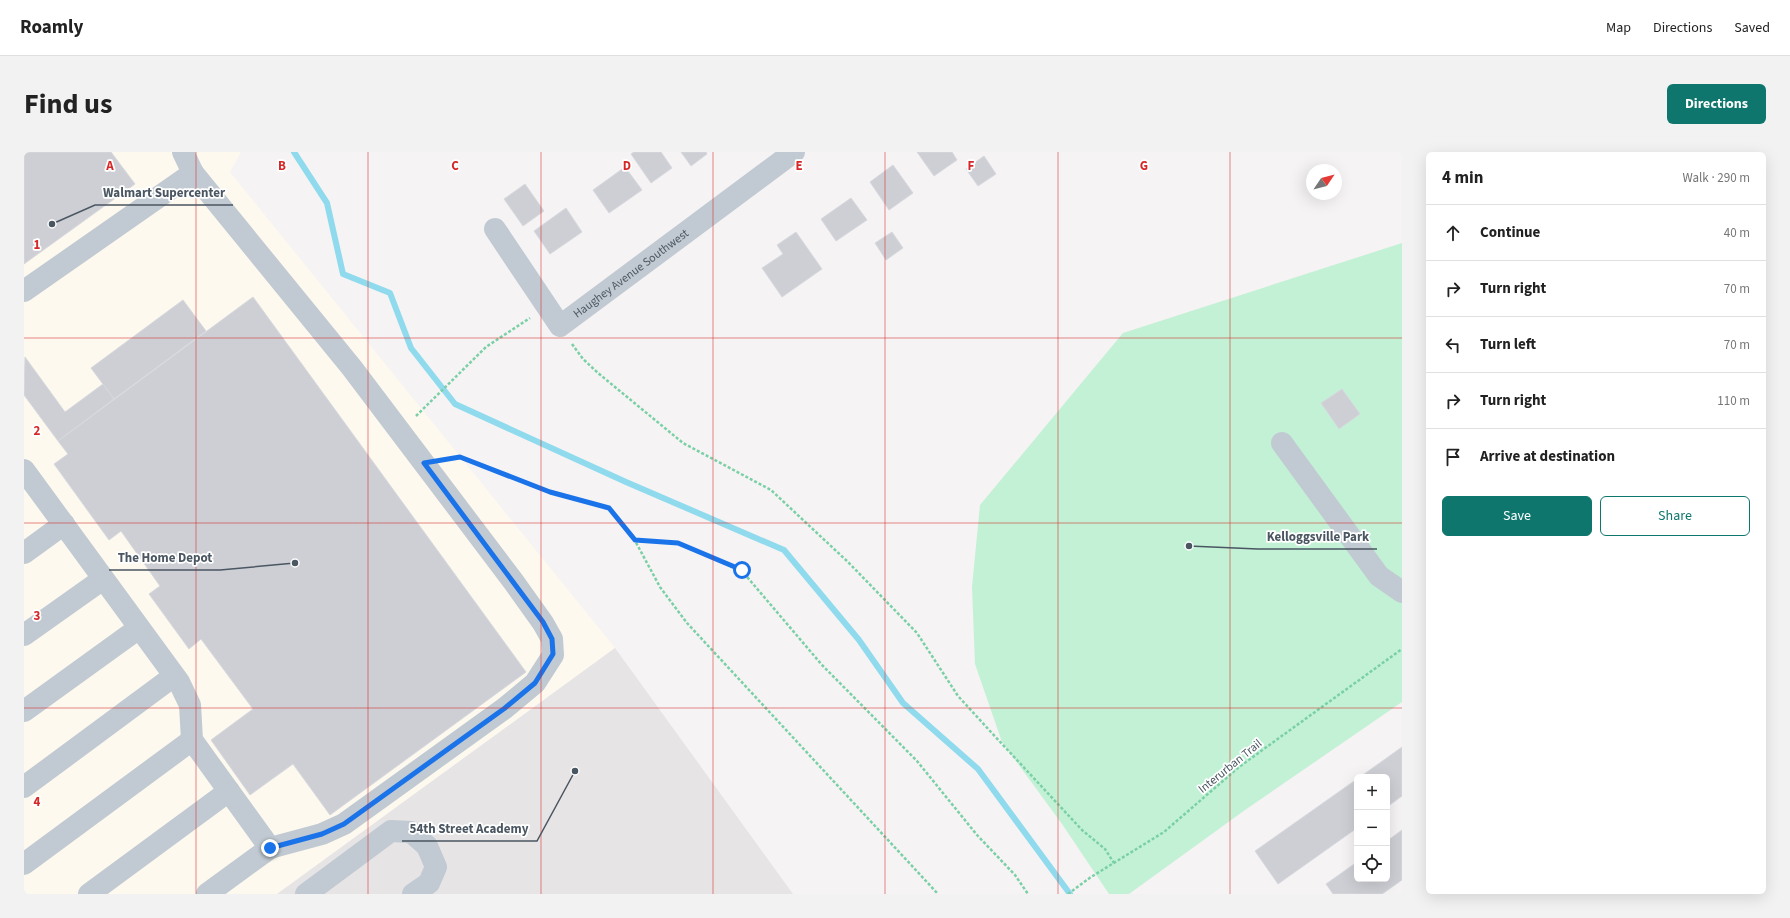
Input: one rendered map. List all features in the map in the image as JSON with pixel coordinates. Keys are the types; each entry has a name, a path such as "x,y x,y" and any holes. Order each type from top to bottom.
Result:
{"street":[{"path":"183,152 193,173 352,368 543,622 552,639 553,654 535,683 505,708 344,824 322,834 270,848 207,894"},
{"name":"Haughey Avenue Southwest","path":"495,229 560,326 794,152"},
{"path":"24,291 193,173"},
{"path":"1282,443 1379,576 1402,592"},
{"path":"25,474 64,524 184,690 190,706 192,740 270,848"},
{"path":"24,553 64,524"},
{"path":"24,635 103,578"},
{"path":"24,711 139,628"},
{"path":"24,787 174,676"},
{"path":"24,864 192,740"},
{"path":"89,894 228,791"},
{"path":"306,894 391,831 411,832 427,846 436,867 428,890"}],"path":[{"path":"435,399 486,347 547,307"},
{"path":"560,326 583,359 683,443 770,490 848,562 916,633 958,696 1082,830 1105,849 1114,863"},
{"path":"424,463 460,457 550,492 609,508 635,540 660,588 687,623 938,894"},
{"path":"635,540 678,543 742,570 822,665 917,761 977,835 1015,876 1028,894"},
{"name":"Interurban Trail","path":"1068,894 1091,877 1164,832 1239,767 1402,649"}],"shaded area":[{"path":"24,152 241,152 230,172 615,648 277,894 24,894"},
{"path":"615,648 793,894 277,894"}],"green space":[{"path":"1402,243 1402,702 1245,810 1129,894 1109,894 1062,824 1002,742 975,664 972,587 980,505 1123,333"}],"building":[{"path":"24,152 111,152 135,184 24,264"},
{"path":"634,152 661,152 672,168 651,183 631,154"},
{"path":"681,152 706,152 707,154 691,166"},
{"path":"917,152 952,152 957,160 934,176"},
{"path":"984,156 996,174 978,186 966,169"},
{"path":"893,165 913,193 889,210 870,182"},
{"path":"625,167 642,190 609,213 593,190"},
{"path":"525,184 544,211 523,226 504,199"},
{"path":"851,198 867,220 836,241 821,219"},
{"path":"566,208 582,232 550,254 534,231"},
{"path":"796,232 822,269 782,297 762,268 783,254 777,245"},
{"path":"892,232 903,248 886,260 875,243"},
{"path":"253,297 526,672 330,815 293,764 250,795 211,740 253,709 201,639 189,649 149,594 160,586 121,531 109,540 54,464 68,454 58,441"},
{"path":"183,300 206,331 114,399 91,368"},
{"path":"25,357 65,412 103,384 114,399 58,441 24,395"},
{"path":"1342,389 1360,414 1339,429 1321,403"},
{"path":"1402,747 1402,796 1390,805 1390,774 1364,774"},
{"path":"1354,781 1354,830 1278,884 1255,851"},
{"path":"1402,830 1402,880 1382,894 1333,894 1326,884 1354,864 1354,882 1390,882 1390,839"}],"waterway":[{"path":"294,152 327,203 343,274 390,293 411,348 455,404 626,482 784,550 859,640 903,703 978,769 1070,894"}],"place":[{"name":"Walmart Supercenter","path":"52,224"},
{"name":"Kelloggsville Park","path":"1189,546"},
{"name":"The Home Depot","path":"295,563"},
{"name":"54th Street Academy","path":"575,771"}],"route":[{"path":"270,848 322,834 334,830 344,824 505,708 535,683 545,670 553,654 552,639 543,622 424,463 460,457 550,492 609,508 635,540 678,543 742,570"}]}
